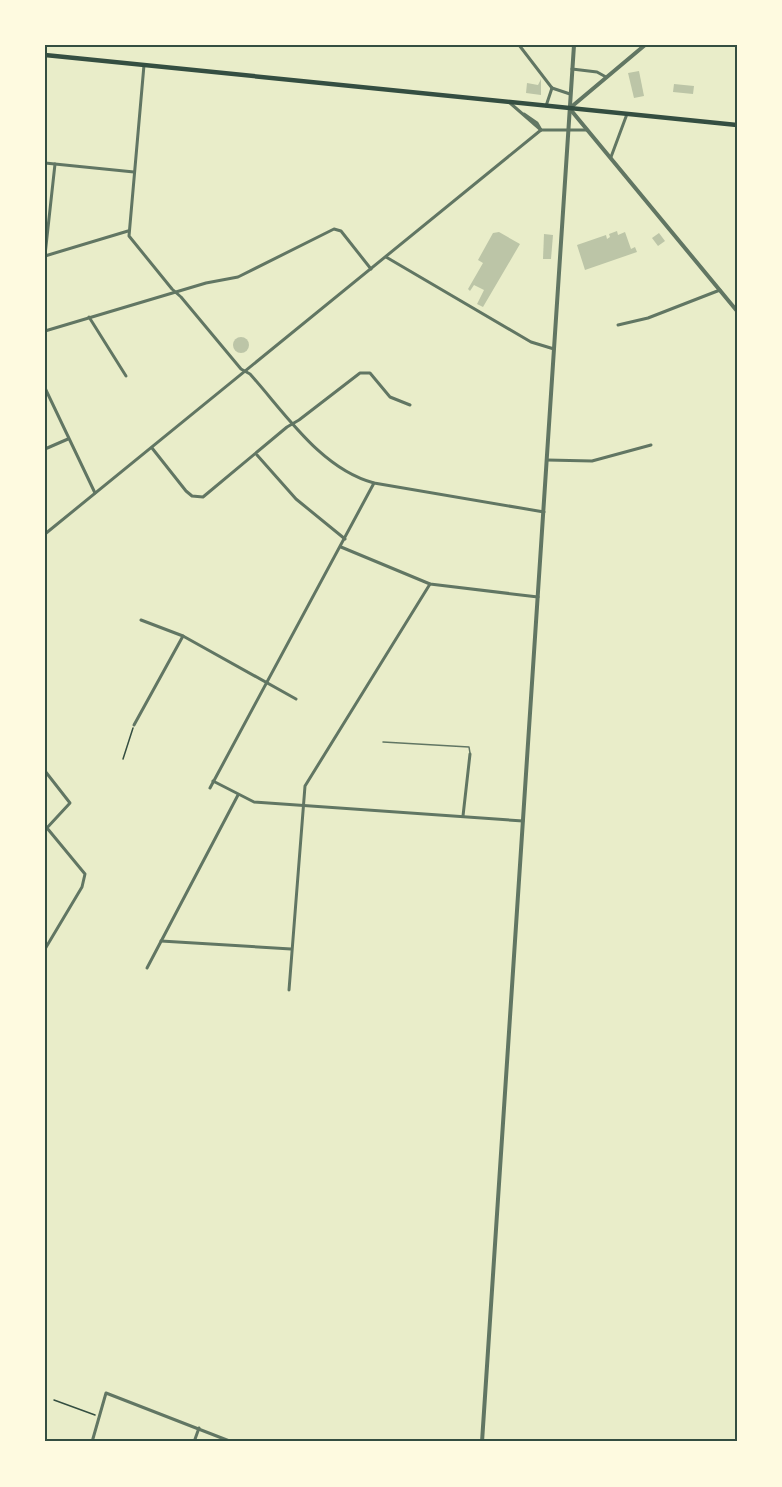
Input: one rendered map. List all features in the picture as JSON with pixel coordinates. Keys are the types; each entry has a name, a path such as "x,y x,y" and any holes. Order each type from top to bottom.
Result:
{"main road":[{"path":"45,55 737,125"}],"street":[{"path":"519,45 552,88 570,94"},
{"path":"482,1442 574,45"},
{"path":"569,109 645,45"},
{"path":"144,65 128,231 134,244 245,371 338,466 374,483 544,512"},
{"path":"572,69 597,72 606,77"},
{"path":"545,106 552,88"},
{"path":"510,103 533,118 541,130"},
{"path":"569,109 737,311"},
{"path":"611,157 627,114"},
{"path":"45,534 541,130 588,130"},
{"path":"45,163 134,172"},
{"path":"55,164 45,256 128,231"},
{"path":"45,331 213,281 238,278 334,229 341,231 371,269"},
{"path":"386,257 536,344 554,349"},
{"path":"618,325 648,318 720,290"},
{"path":"89,317 126,376"},
{"path":"152,448 186,491 198,497 207,495 294,423 363,372 370,373 390,397 410,405"},
{"path":"45,388 95,493"},
{"path":"45,449 68,438"},
{"path":"547,460 593,461 651,445"},
{"path":"256,455 302,504 345,539"},
{"path":"210,788 374,483"},
{"path":"340,547 430,584 538,597"},
{"path":"289,990 301,806 305,786 430,584"},
{"path":"141,620 183,636 296,699"},
{"path":"134,725 183,636"},
{"path":"463,816 470,754"},
{"path":"45,771 70,803 46,829 85,874 82,887 45,949"},
{"path":"213,781 254,802 523,821"},
{"path":"147,968 238,795"},
{"path":"162,941 291,949"},
{"path":"92,1442 106,1393 232,1442"},
{"path":"194,1442 199,1428"}],"lane":[{"path":"383,742 469,747 470,754"}],"path":[{"path":"123,759 134,725"},
{"path":"54,1400 99,1417"}],"building":[{"path":"639,71 644,96 634,98 628,73"},
{"path":"541,79 541,95 526,93 527,83 538,85"},
{"path":"674,84 694,86 693,94 673,92"},
{"path":"617,231 618,235 625,232 631,249 635,247 637,252 585,270 577,245 606,235 607,239 610,237 609,234"},
{"path":"499,232 520,244 483,307 477,304 484,290 474,285 470,291 468,289 483,263 478,260 493,233"},
{"path":"659,233 665,241 658,246 652,238"},
{"path":"544,234 553,235 551,259 543,259"},
{"path":"241,337 249,345 241,353 233,345"}]}
